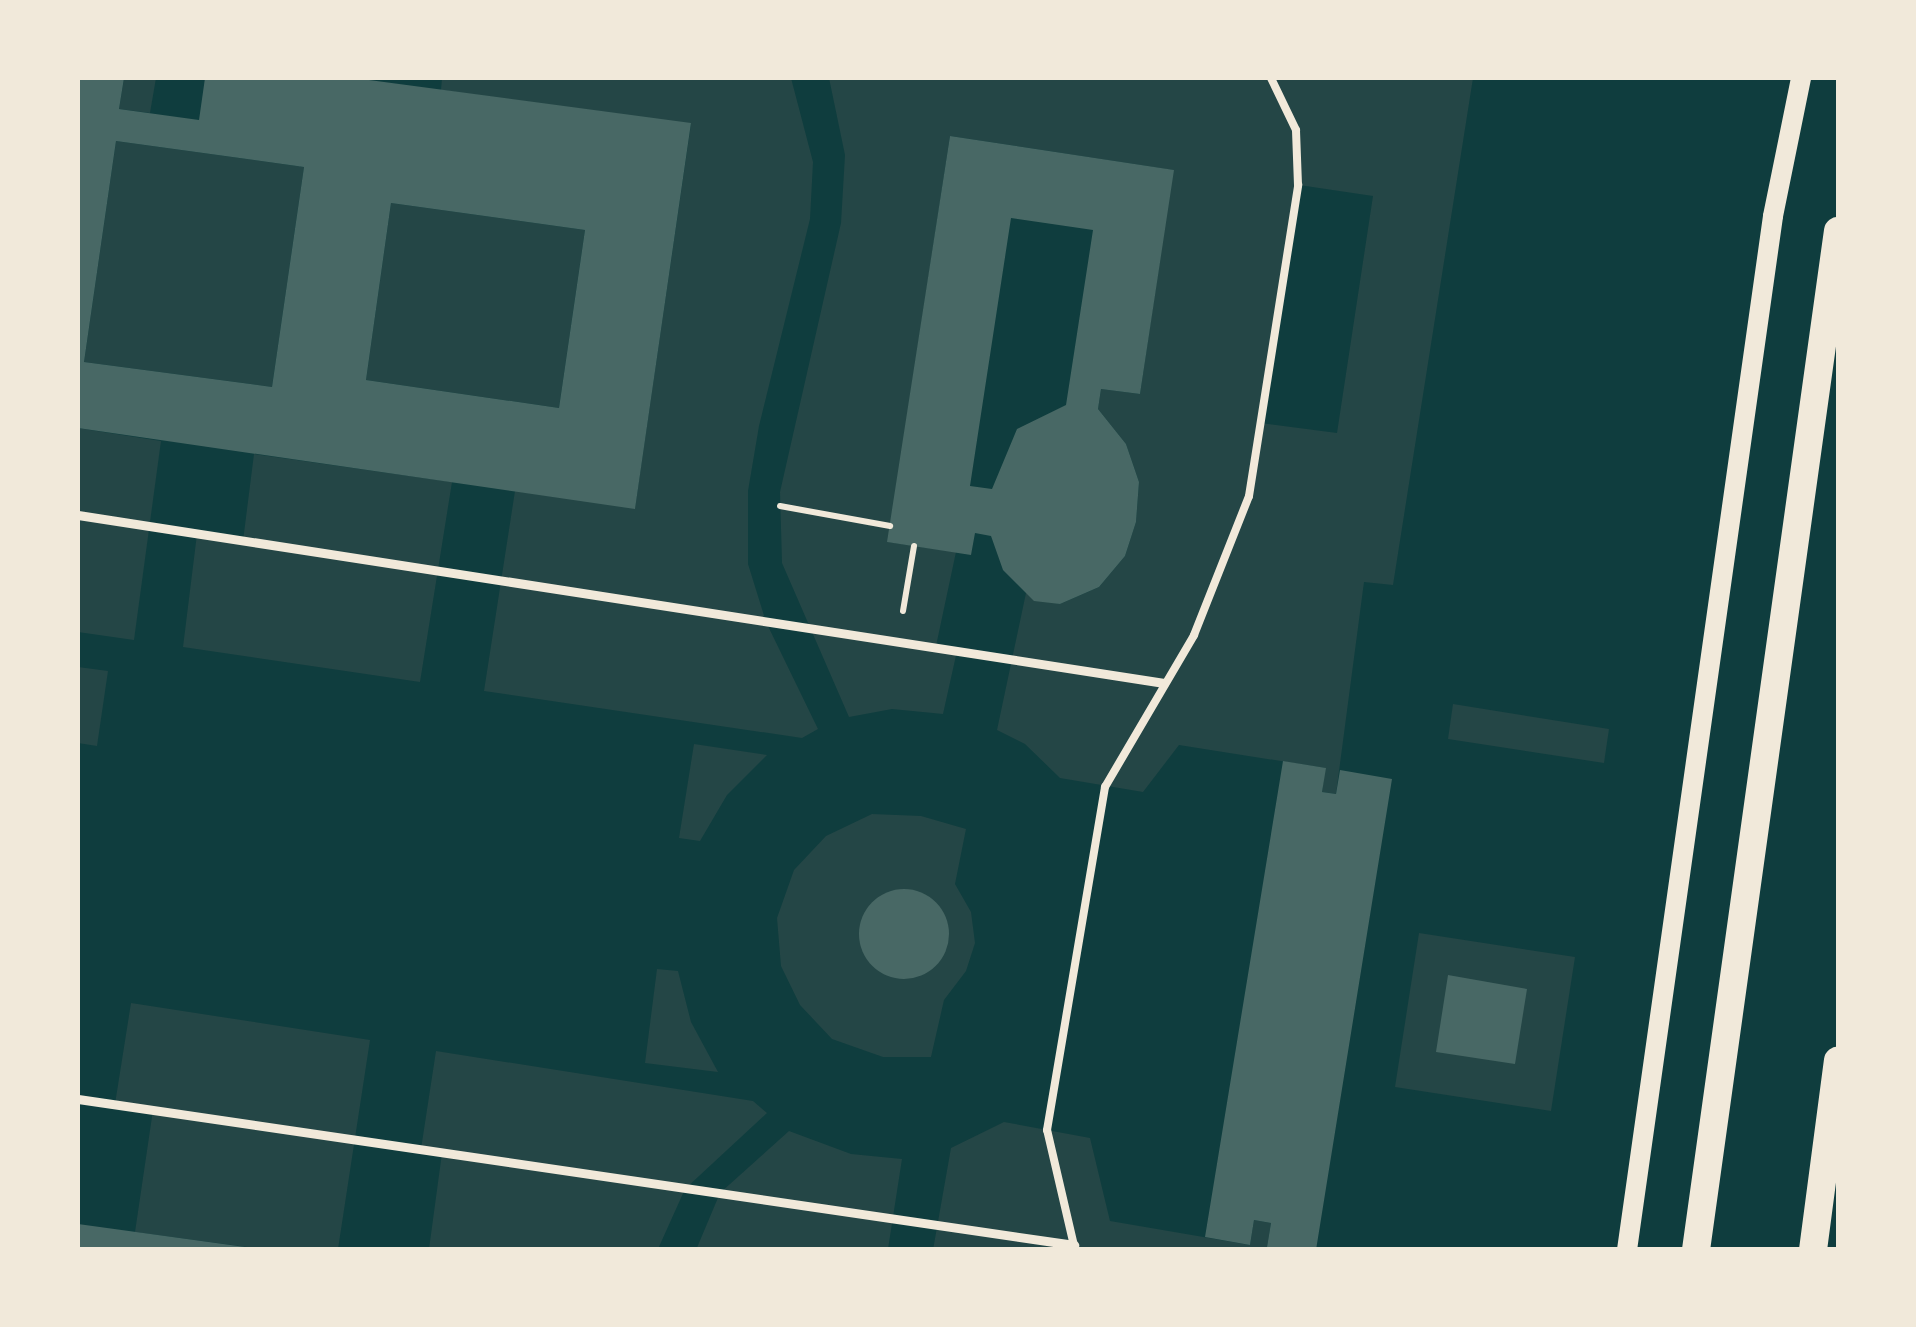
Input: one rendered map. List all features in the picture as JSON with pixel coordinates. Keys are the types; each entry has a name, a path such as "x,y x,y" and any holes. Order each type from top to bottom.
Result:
{"highway":[{"path":"1696,1244 1838,231"},
{"path":"1813,1250 1838,1060"}],"main road":[{"path":"1627,1250 1773,216 1801,78"}],"street":[{"path":"78,515 1164,683"},
{"path":"78,1098 1075,1248"}],"lane":[{"path":"1075,1248 1047,1130 1105,787 1226,567 1249,496 1298,185 1296,130 1271,78"}],"path":[{"path":"780,506 890,526"},
{"path":"898,642 914,546"}],"shaded area":[{"path":"124,78 156,78 150,113 119,109"},
{"path":"442,78 791,78 813,162 810,219 759,426 748,491 748,564 766,622 818,729 802,738 484,691 515,491 635,508 691,124 441,90"},
{"path":"829,78 1473,78 1393,585 1364,582 1336,794 1322,792 1325,768 1179,745 1143,792 1060,778 1025,744 997,730 1026,593 1060,604 1099,587 1125,556 1136,522 1139,482 1126,444 1098,409 1101,389 1140,394 1173,170 950,136 888,542 956,552 936,646 957,651 943,714 892,709 849,717 782,563 780,492 841,223 845,155","holes":["1299,185 1373,196 1337,433 1260,423"]},
{"path":"116,141 304,167 272,387 84,362"},
{"path":"391,203 585,230 559,408 366,380"},
{"path":"78,428 161,441 134,640 78,632"},
{"path":"254,454 452,482 420,682 183,647 197,534 243,541"},
{"path":"78,667 108,671 97,746 78,743"},
{"path":"1453,704 1609,729 1604,763 1448,739"},
{"path":"694,744 767,755 727,795 700,841 679,838"},
{"path":"872,814 921,816 966,829 955,884 971,912 975,943 966,971 944,1000 931,1057 883,1057 832,1039 800,1005 781,966 777,918 794,870 826,836"},
{"path":"1419,933 1575,957 1551,1111 1395,1087"},
{"path":"657,969 678,971 691,1022 718,1072 645,1063"},
{"path":"131,1003 370,1040 338,1249 262,1249 135,1232 153,1110 115,1104"},
{"path":"436,1051 753,1101 767,1113 685,1189 658,1249 429,1249 442,1153 421,1149"},
{"path":"1004,1122 1090,1138 1110,1221 1250,1245 1254,1220 1271,1223 1267,1247 1283,1249 933,1250 951,1148"},
{"path":"789,1131 851,1154 902,1159 888,1249 696,1250 720,1193"}],"building":[{"path":"78,78 124,78 119,109 199,120 205,78 354,78 691,123 635,509 78,428","holes":["116,141 304,167 272,387 84,362","391,203 585,230 559,408 366,380"]},
{"path":"950,136 1174,170 1140,394 1101,389 1098,409 1126,444 1139,482 1136,522 1125,556 1099,587 1060,604 1034,601 1003,570 991,536 975,533 971,555 887,542","holes":["1011,218 1093,230 1066,405 1017,429 992,489 970,486"]},
{"path":"1283,761 1326,768 1322,792 1336,794 1340,770 1392,779 1316,1250 1267,1247 1271,1223 1254,1220 1250,1245 1205,1237"},
{"path":"895,889 913,889 929,896 942,909 949,934 942,959 929,972 913,979 895,979 879,972 866,959 859,943 859,925 866,909 879,896"},
{"path":"1448,975 1527,989 1515,1064 1436,1052"},
{"path":"78,1224 245,1247 245,1250 78,1250"}]}
